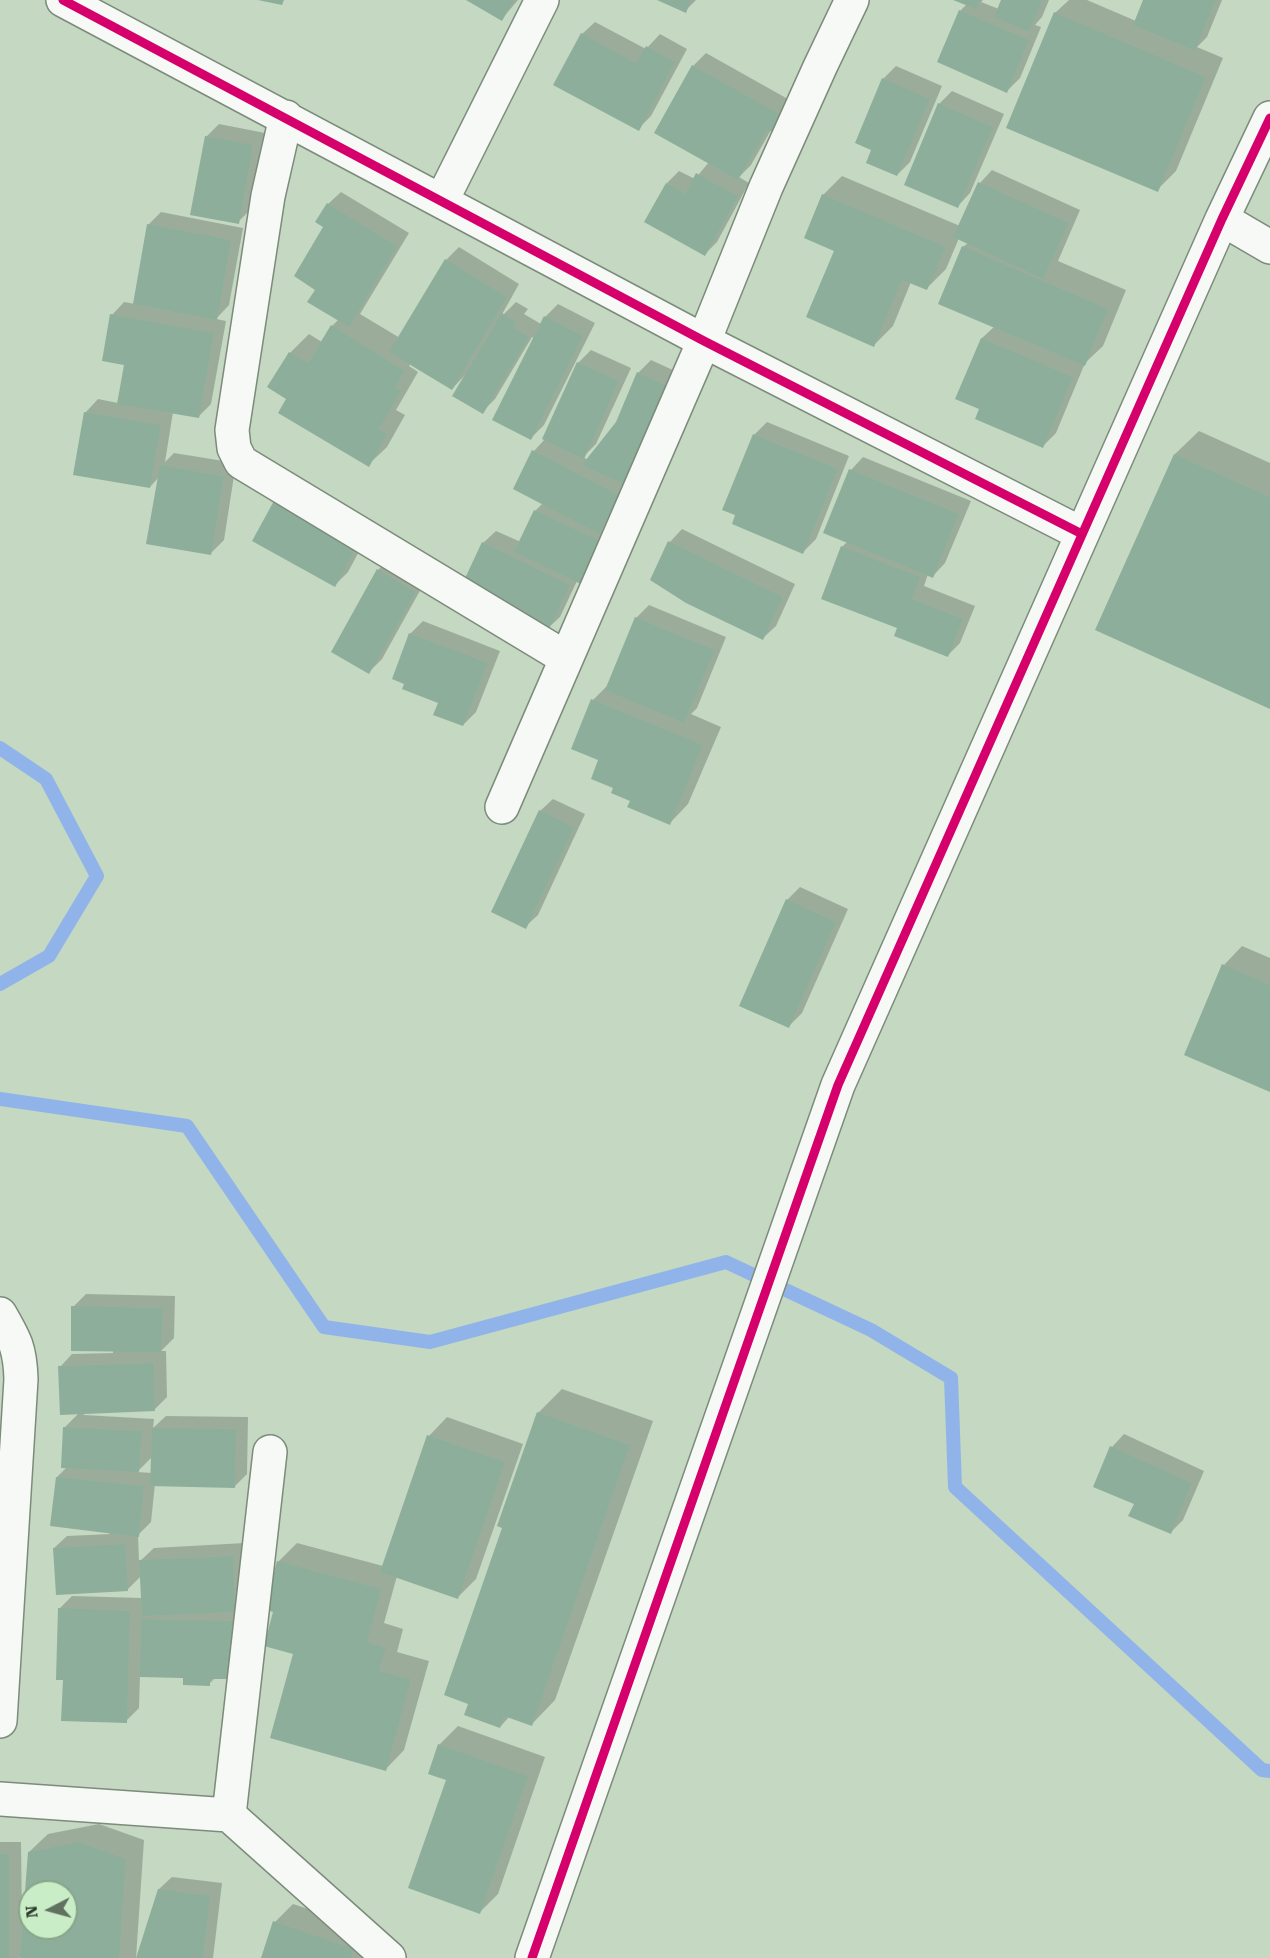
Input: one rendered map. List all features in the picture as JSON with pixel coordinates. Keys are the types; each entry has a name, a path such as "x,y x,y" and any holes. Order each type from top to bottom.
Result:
{"street":[{"path":"63,0 704,341 1082,534"},
{"path":"441,200 542,0"},
{"path":"502,807 704,341 766,187 852,0"},
{"path":"286,117 268,196 232,430 234,448 241,462 566,658"},
{"path":"532,1958 838,1085 1222,219 1270,118"},
{"path":"1222,219 1270,247"},
{"path":"0,1314 15,1340 20,1355 21,1379 0,1721"},
{"path":"229,1815 270,1452"},
{"path":"0,1799 229,1815 389,1958"}],"building":[{"path":"258,0 284,0 282,5"},
{"path":"466,0 514,0 502,21"},
{"path":"657,0 691,0 686,13"},
{"path":"953,0 980,0 976,9"},
{"path":"1001,0 1042,0 1029,32 994,17"},
{"path":"1143,0 1216,0 1195,51 1133,25"},
{"path":"959,10 1029,40 1007,93 937,62"},
{"path":"1054,12 1206,77 1158,192 1006,128"},
{"path":"581,33 636,63 646,46 675,62 639,131 553,85"},
{"path":"692,65 783,116 774,133 767,129 738,180 654,133"},
{"path":"882,78 930,99 897,176 866,163 871,150 855,143"},
{"path":"938,103 993,127 958,208 904,185"},
{"path":"205,136 253,145 239,224 190,215"},
{"path":"696,173 738,196 705,256 644,222 666,183 685,194"},
{"path":"978,182 1069,223 1043,279 953,237"},
{"path":"822,194 946,247 927,290 902,280 874,347 806,317 834,251 804,238"},
{"path":"327,203 397,246 349,327 307,302 315,290 294,276 323,227 315,222"},
{"path":"147,224 231,240 217,320 133,304"},
{"path":"962,246 1108,309 1085,366 938,304"},
{"path":"445,259 507,297 452,390 389,352"},
{"path":"502,313 516,322 513,327 529,337 483,414 452,396"},
{"path":"110,314 214,333 199,418 117,404 124,365 102,361"},
{"path":"544,316 583,336 531,440 492,420"},
{"path":"331,325 405,371 395,387 401,391 379,429 387,434 369,467 278,413 286,399 267,387 289,352 308,363"},
{"path":"981,338 1073,377 1043,448 975,419 979,409 955,399"},
{"path":"577,362 619,381 584,459 542,439"},
{"path":"637,372 676,390 632,488 582,465 616,422"},
{"path":"84,412 161,425 150,488 73,475"},
{"path":"753,434 838,469 803,554 732,524 735,515 722,510"},
{"path":"532,450 619,495 599,534 513,489"},
{"path":"1174,454 1270,497 1270,709 1095,630"},
{"path":"160,465 224,476 211,555 146,544"},
{"path":"849,469 959,514 933,578 823,533"},
{"path":"275,499 358,544 335,587 252,541"},
{"path":"534,510 607,544 587,587 514,552"},
{"path":"668,541 783,597 763,640 686,603 650,580"},
{"path":"482,542 570,585 548,631 460,589"},
{"path":"841,546 920,577 912,599 963,619 948,657 894,636 897,628 821,599"},
{"path":"377,569 416,592 369,674 331,652"},
{"path":"635,617 715,650 684,723 605,690"},
{"path":"409,633 488,663 463,726 433,715 438,703 402,689 404,684 392,679"},
{"path":"591,699 703,745 670,825 627,807 630,801 611,793 613,788 591,779 598,760 571,749"},
{"path":"539,810 574,827 526,929 491,912"},
{"path":"786,899 836,922 789,1028 739,1006"},
{"path":"1222,964 1270,985 1270,1092 1184,1055"},
{"path":"71,1306 163,1308 161,1352 71,1351"},
{"path":"154,1363 155,1411 60,1415 58,1366"},
{"path":"537,1412 630,1445 532,1726 504,1716 500,1728 464,1715 468,1704 444,1695 502,1528 497,1526"},
{"path":"63,1427 142,1431 139,1472 61,1468"},
{"path":"152,1428 236,1429 235,1488 150,1486"},
{"path":"427,1435 505,1462 458,1599 380,1572"},
{"path":"1110,1446 1192,1483 1171,1534 1128,1516 1134,1504 1093,1487"},
{"path":"56,1477 144,1486 139,1537 50,1526"},
{"path":"125,1544 128,1591 56,1595 53,1548"},
{"path":"233,1556 235,1612 142,1616 139,1560"},
{"path":"277,1561 381,1589 367,1642 386,1648 379,1671 411,1679 386,1771 270,1738 293,1654 264,1646 273,1612 264,1609"},
{"path":"58,1608 130,1611 127,1723 61,1721 63,1680 56,1680"},
{"path":"141,1619 232,1621 231,1679 210,1679 210,1686 183,1685 183,1678 140,1677"},
{"path":"438,1744 528,1776 480,1914 408,1888 446,1780 428,1774"},
{"path":"79,1842 126,1859 119,1958 20,1958 21,1940 78,1940 78,1880 26,1880 28,1852"},
{"path":"0,1854 9,1854 9,1958 0,1958"},
{"path":"158,1889 210,1896 203,1958 136,1958"},
{"path":"273,1921 354,1949 351,1958 261,1958"}],"waterway":[{"path":"0,748 46,779 97,876 49,956 0,984"},
{"path":"0,1099 187,1126 324,1327 430,1342 726,1262 871,1330 951,1378 955,1487 1262,1770 1270,1771"}],"cycle path":[{"path":"63,0 704,341 1082,534"},
{"path":"532,1958 838,1085 1222,219 1270,118"}]}
